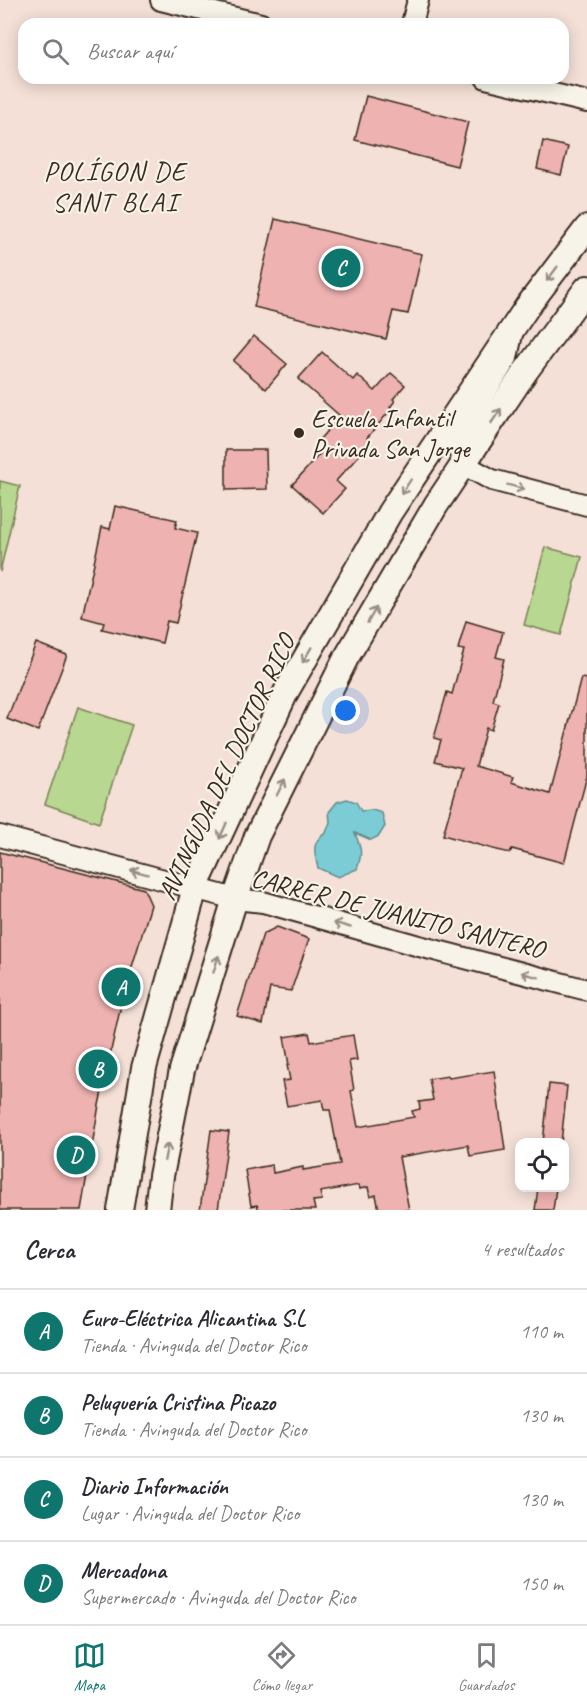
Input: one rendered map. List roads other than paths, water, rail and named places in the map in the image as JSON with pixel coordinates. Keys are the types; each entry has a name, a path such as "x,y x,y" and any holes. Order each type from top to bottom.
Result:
{"street":[{"path":"161,0 236,18"},
{"path":"414,18 418,0"},
{"path":"511,84 587,102"},
{"name":"AVINGUDA DEL DOCTOR RICO","path":"120,1210 144,1068 195,888 286,692 390,512 514,326 587,228"},
{"path":"157,1210 161,1176 182,1070 235,899 257,837 346,658 436,505 525,372 587,288"},
{"name":"AVINGUDA DEL DOCTOR RICO","path":"463,464 457,443 461,430 507,358 514,326"},
{"path":"463,464 492,480 587,505"},
{"name":"CARRER DE JUANITO SANTERO","path":"0,836 235,899 263,902 587,990"}],"water":[{"path":"347,799 356,802 361,811 372,810 382,813 385,826 379,836 371,840 355,833 360,851 357,869 338,877 318,868 315,848 318,840 326,833 330,822 329,812 337,802"}],"place":[{"name":"Diario Información","path":"341,268"},
{"name":"Escuela Infantil Privada San Jorge","path":"299,433"},
{"name":"Euro-Eléctrica Alicantina S.L","path":"121,987"},
{"name":"Peluquería Cristina Picazo","path":"98,1069"},
{"name":"Mercadona","path":"76,1155"}],"district":[{"name":"POLÍGON DE SANT BLAI","path":"115,186"}]}
